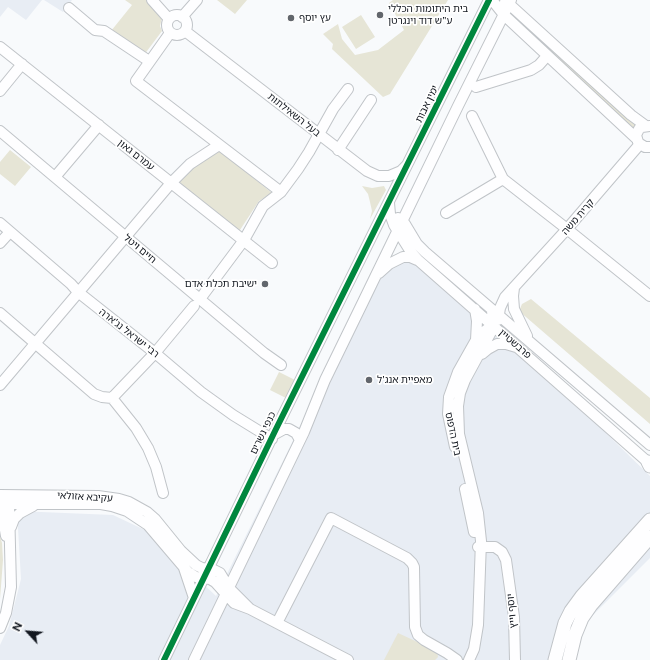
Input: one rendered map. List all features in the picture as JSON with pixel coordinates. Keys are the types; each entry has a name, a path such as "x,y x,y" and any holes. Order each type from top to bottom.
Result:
{"main road":[{"path":"556,660 565,623 571,611 582,596 649,520"},
{"path":"569,660 575,635 582,618 591,605 650,537"}],"street":[{"path":"152,0 169,19"},
{"path":"182,17 197,0"},
{"path":"491,0 520,31 644,146"},
{"name":"ימין אבות","path":"387,217 390,202 408,164 491,0"},
{"path":"499,0 510,2 631,115 648,126"},
{"path":"194,660 300,440 325,380 510,2"},
{"path":"69,8 96,30 104,31 149,61"},
{"path":"175,16 182,17 186,21 187,25 185,31 180,35 170,33 167,26 169,19 175,16"},
{"path":"495,33 507,28 516,28 520,31"},
{"name":"בעל השאילתות","path":"185,31 338,150 367,170 378,176 394,174 402,170 408,164"},
{"path":"170,33 136,81 281,192"},
{"name":"עמרם גאון","path":"0,47 272,263"},
{"path":"476,87 531,70 539,65 547,56"},
{"path":"0,91 22,64"},
{"path":"112,398 155,353 197,303 244,240 263,206 281,192 298,170 333,109 348,89"},
{"path":"338,150 371,100"},
{"path":"472,116 503,179 650,296"},
{"path":"55,177 99,125"},
{"name":"קרית משה","path":"498,321 501,305 511,291 644,146 637,132 639,129 648,126"},
{"name":"חיים ויטל","path":"0,131 126,237 197,303 272,360 281,365"},
{"path":"0,385 171,183 190,164 219,144"},
{"path":"446,213 503,179"},
{"path":"387,217 398,218 403,222"},
{"name":"פרבשטיין","path":"387,217 418,260 498,321 530,341 650,445"},
{"name":"כנפי נשרים","path":"164,660 270,436 387,217"},
{"name":"פרבשטיין","path":"403,222 423,251 477,305 498,321 520,348 649,464"},
{"name":"רבי ישראל נג'ארה","path":"0,223 71,284 78,292 155,353 201,392 246,424 270,436"},
{"path":"0,243 10,232"},
{"path":"374,279 385,267 400,258 410,257 418,260"},
{"path":"476,340 478,321 477,305 494,302 511,291 514,309 520,324 530,341"},
{"path":"0,313 94,394 112,398 136,428 148,448 156,467 163,493"},
{"name":"בית הדפוס","path":"480,549 449,421 447,405 453,384 476,340 498,321"},
{"name":"בית הדפוס","path":"469,660 474,649 478,625 480,549 478,513 459,434 458,417 460,393 465,380 498,321"},
{"path":"476,360 488,349 497,344 506,344 520,348"},
{"path":"270,436 284,429 290,429 296,433 300,440"},
{"name":"עקיבא אזולאי","path":"3,501 98,496 129,502 144,510 156,519 186,563 193,576 206,574 228,591 235,604 250,608 348,660"},
{"path":"0,628 6,613 11,587 10,547 2,520 3,501"},
{"name":"עקיבא אזולאי","path":"3,501 36,505 101,504 127,511 148,525 186,563"},
{"path":"5,528 13,522 18,514 25,509 36,505"},
{"path":"277,623 331,518 407,558 412,563 414,567 415,628 418,635 445,656 457,660"},
{"name":"יוסף וייץ","path":"480,549 502,556 506,563 514,617 516,660"},
{"path":"194,598 186,563 209,558 216,552"},
{"path":"445,656 456,655 464,660"}],"shaded area":[{"path":"0,0 42,0 26,20 8,7 0,17"},
{"path":"44,0 72,0 63,12"},
{"path":"125,0 146,0 162,18 160,26 162,31 144,55 111,31 132,5"},
{"path":"217,0 247,0 235,14"},
{"path":"393,0 448,0 390,94 383,97 332,49 333,44 323,34 338,24 342,39 355,55 378,50 404,30 389,3"},
{"path":"513,12 638,125 634,130 510,18"},
{"path":"361,15 375,37 356,49 342,27"},
{"path":"10,150 31,167 15,186 0,174 0,162"},
{"path":"219,150 272,193 259,201 238,233 175,183 184,174"},
{"path":"362,186 372,188 384,186 386,190 370,219 372,211 370,202 368,194"},
{"path":"410,259 569,397 650,476 650,558 572,636 562,648 555,660 0,660 0,645 9,626 21,579 17,511 113,515 147,531 216,596 371,283 376,275"},
{"path":"531,299 650,398 650,424 519,311 522,304"},
{"path":"279,372 295,380 286,398 270,390"},
{"path":"0,536 3,560 0,599"},
{"path":"398,633 437,651 438,657 435,660 384,660"}],"cycle path":[{"path":"164,660 276,429 489,0"}],"place":[{"name":"בית היתומות הכללי ע\"ש דוד וינגרטן","path":"380,15"},
{"name":"עץ יוסף","path":"291,18"},
{"name":"ישיבת תכלת אדם","path":"265,284"},
{"name":"מאפיית אנג'ל","path":"369,380"}]}
